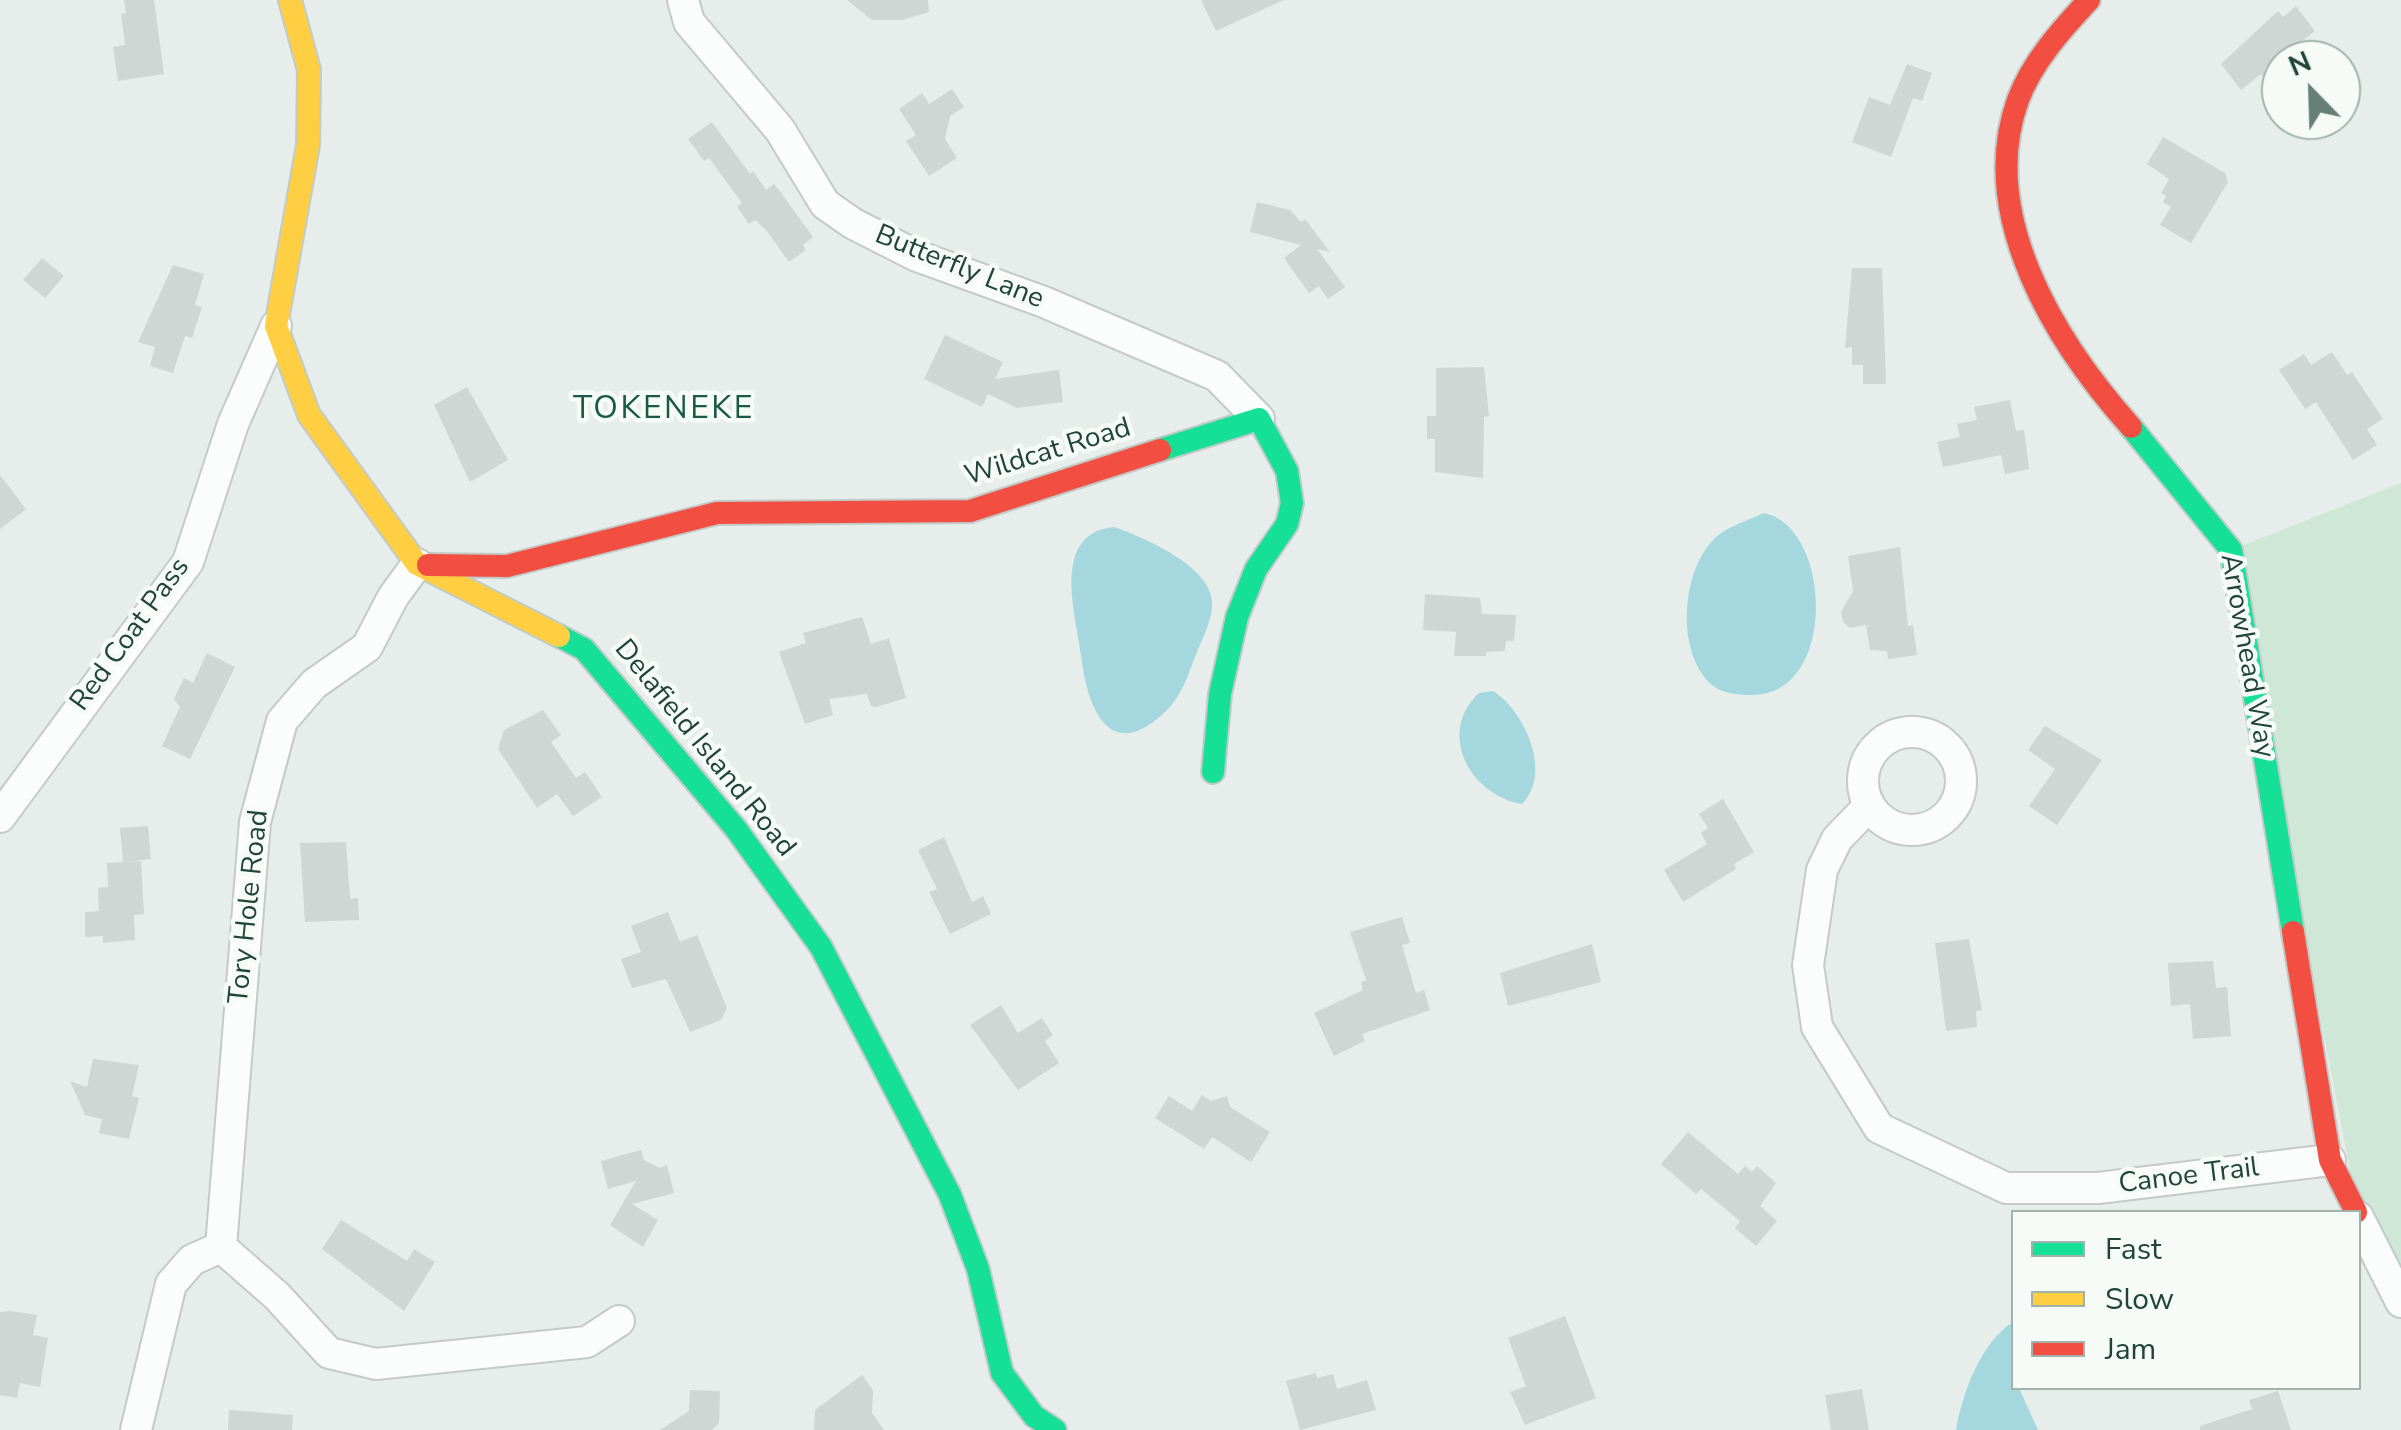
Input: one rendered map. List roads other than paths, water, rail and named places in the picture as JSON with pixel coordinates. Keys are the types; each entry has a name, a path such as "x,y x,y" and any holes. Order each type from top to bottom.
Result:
{"street":[{"path":"276,326 308,145 309,70 290,0"},
{"name":"Butterfly Lane","path":"683,0 689,22 780,130 824,204 917,256 1044,302 1217,376 1259,418"},
{"name":"Arrowhead Way","path":"2089,0 2065,26 2019,99 2008,142 2011,200 2031,277 2064,342 2105,396 2205,508 2231,550 2330,1160 2356,1210"},
{"name":"Delafield Island Road","path":"276,326 309,415 418,564 584,650 736,829 821,947 950,1195 978,1269 1002,1373 1034,1416 1055,1430"},
{"name":"Red Coat Pass","path":"0,818 188,562 233,424 276,326"},
{"path":"1213,772 1216,717 1231,640 1256,566 1290,524 1292,484 1259,418"},
{"name":"Wildcat Road","path":"418,564 507,566 717,513 970,511 1259,418"},
{"name":"Tory Hole Road","path":"222,1247 254,822 282,720 314,684 367,647 393,597 418,564"},
{"name":"Canoe Trail","path":"1869,806 1837,840 1822,870 1808,966 1817,1027 1879,1128 2006,1188 2098,1188 2330,1160"},
{"name":"Arrowhead Way","path":"2361,1220 2401,1302"},
{"path":"136,1430 171,1284 192,1260 222,1247 277,1296 329,1353 376,1364 587,1342 619,1321"}],"water":[{"path":"1764,513 1787,525 1803,548 1813,578 1816,611 1811,643 1799,671 1778,689 1748,695 1729,693 1712,685 1692,653 1687,611 1690,589 1704,551 1716,537"},
{"path":"1114,527 1188,565 1209,589 1212,602 1207,628 1176,699 1145,727 1129,733 1115,731 1095,710 1084,674 1072,599 1074,560 1081,544 1094,533"},
{"path":"1493,691 1515,713 1531,744 1535,776 1522,804 1487,788 1465,760 1460,743 1466,709 1479,693"},
{"path":"2011,1324 2011,1390 2020,1390 2038,1430 1956,1430 1975,1370"}],"district":[{"name":"TOKENEKE","path":"664,410"}]}
